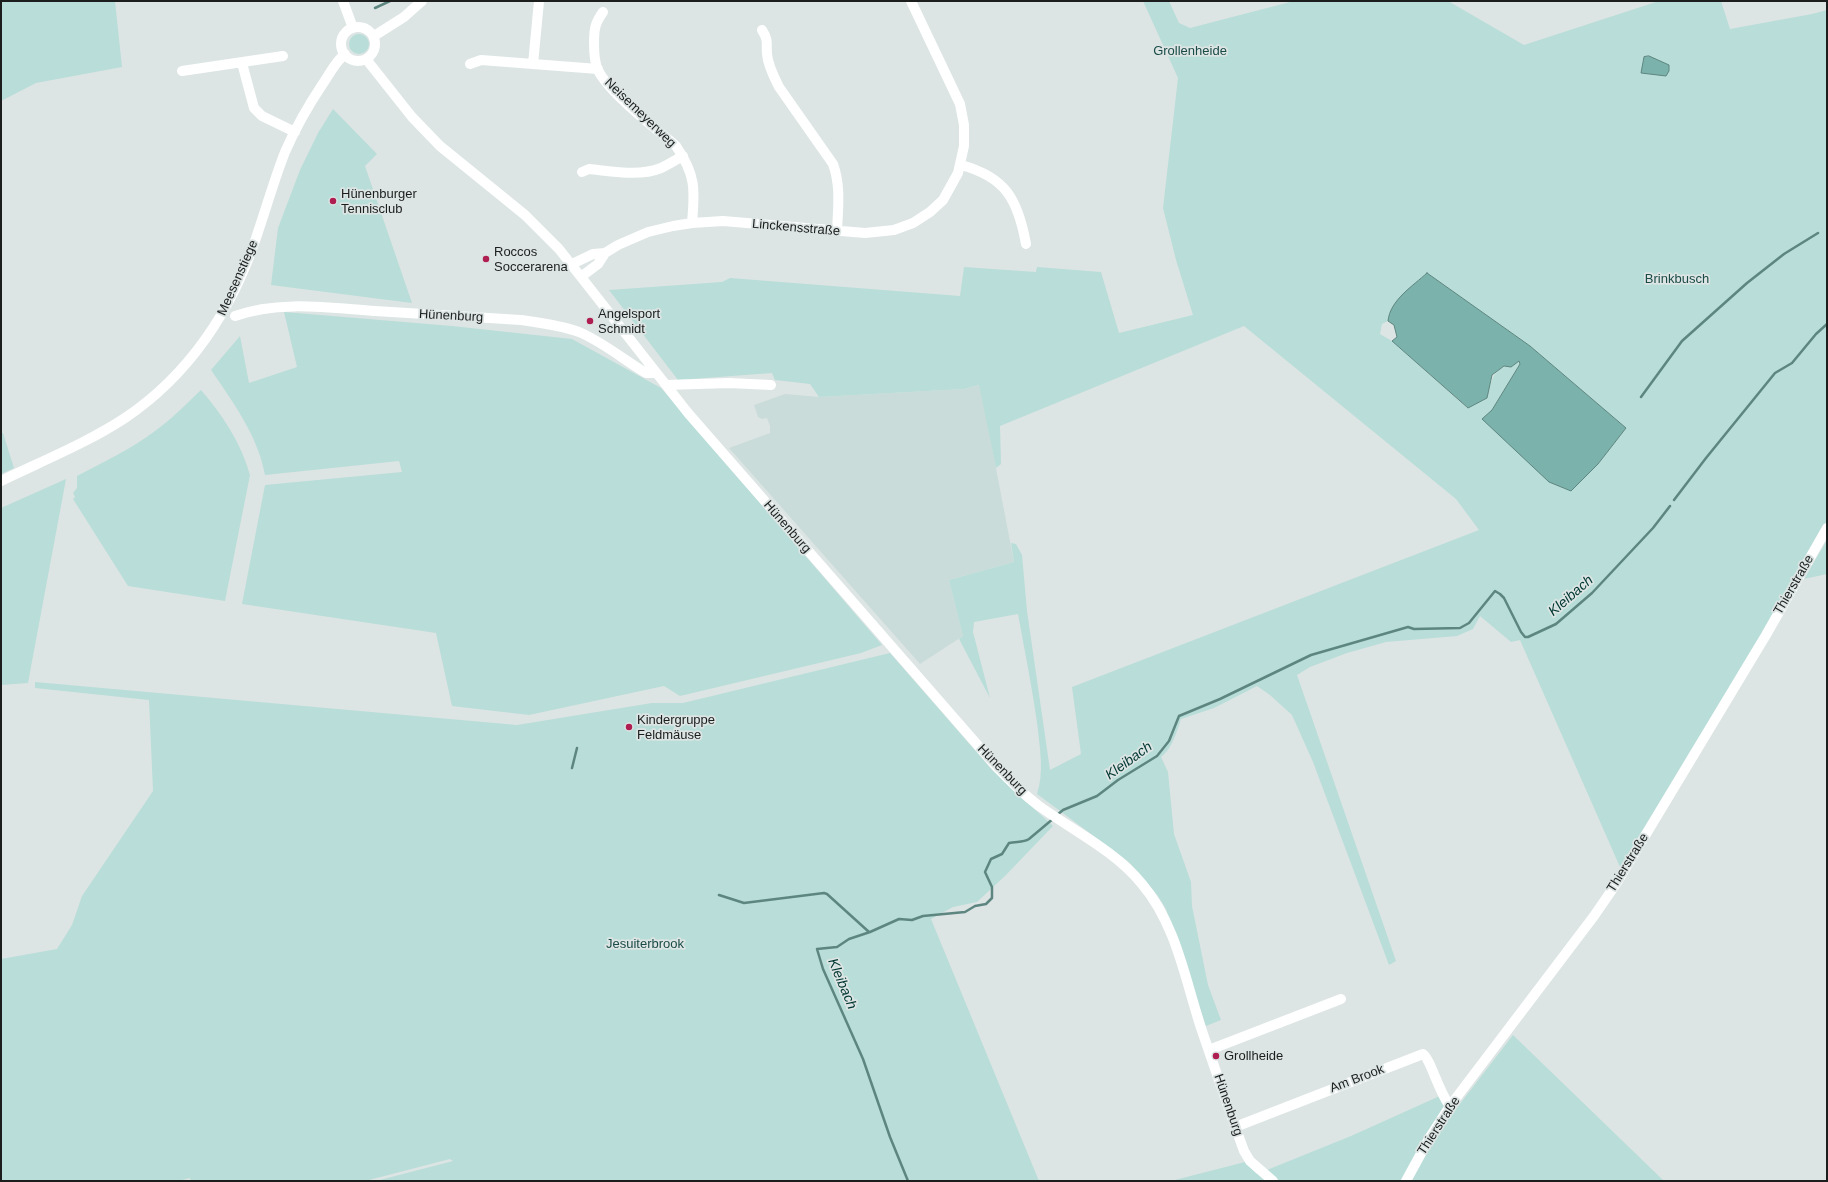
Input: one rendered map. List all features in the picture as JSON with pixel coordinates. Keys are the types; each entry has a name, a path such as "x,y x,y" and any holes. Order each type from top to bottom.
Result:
{"street":[{"path":"343,1 353,28"},
{"path":"374,36 404,17 422,1"},
{"path":"533,64 539,1"},
{"name":"Linckensstraße","path":"582,276 598,264 605,253 618,245 648,232 692,223 723,221 865,233 882,232 903,227 930,212 943,200 954,183 961,164 964,146 964,125 960,104 911,1"},
{"name":"Neisemeyerweg","path":"603,12 596,22 594,36 594,52 598,69 610,87 676,146 683,156 694,182 692,223"},
{"path":"353,28 365,28 374,36 375,47 373,52 366,59 357,60 349,57 343,50 342,39 349,30 353,28"},
{"path":"762,30 768,39 767,55 772,74 779,87 833,164 839,189 837,231"},
{"name":"Meesenstiege","path":"1,481 89,438 125,418 168,382 191,358 218,321 234,293 245,268 285,152 295,132 333,68 346,54"},
{"path":"182,71 284,56"},
{"name":"Hünenburg","path":"366,59 412,117 440,146 525,215 572,264 656,373 724,455 995,765 1014,785 1052,814 1126,866 1143,884 1158,905 1176,945 1209,1050 1236,1127 1250,1161 1273,1181"},
{"name":"Neisemeyerweg","path":"470,64 481,60 598,69"},
{"path":"242,63 254,108 262,116 295,132"},
{"name":"Neisemeyerweg","path":"582,172 589,169 650,172 683,156"},
{"path":"961,164 989,175 1007,190 1017,206 1026,244"},
{"name":"Linckensstraße","path":"572,264 592,254 605,253"},
{"name":"Hünenburg","path":"235,316 277,307 320,308 513,320 548,324 580,333 646,373 656,373"},
{"path":"666,385 729,383 771,385"},
{"name":"Thierstraße","path":"1406,1181 1430,1137 1450,1106 1594,916 1616,884 1766,635 1827,528"},
{"path":"1209,1050 1341,999"},
{"name":"Am Brook","path":"1236,1127 1423,1054 1427,1059 1442,1095 1450,1106"}],"shaded area":[{"path":"1649,56 1669,65 1669,71 1666,76 1641,73 1644,57"},
{"path":"1427,273 1530,346 1626,428 1598,464 1571,491 1549,482 1482,419 1492,410 1520,364 1519,361 1511,367 1504,366 1492,375 1487,398 1468,408 1392,341 1397,337 1394,325 1388,321 1393,306 1403,294"},
{"path":"980,385 1014,562 949,580 963,636 920,664 729,448 770,433 770,426 767,418 762,419 758,417 754,405 785,394 819,397 964,389"}],"green space":[{"path":"1,1 115,1 122,67 36,83 1,101"},
{"path":"1143,1 1169,1 1179,23 1190,28 1294,1 1448,1 1524,45 1659,1 1721,1 1730,29 1827,10 1827,524 1712,718 1620,867 1520,640 1511,642 1480,616 1473,629 1457,636 1386,642 1347,653 1310,667 1297,675 1396,961 1389,965 1313,762 1292,715 1270,695 1257,686 1214,708 1181,719 1171,745 1161,757 1168,772 1174,834 1191,882 1192,906 1208,985 1221,1020 1206,1026 1166,909 1158,896 1129,862 1037,794 1041,770 1040,745 1034,701 1018,614 974,622 973,632 990,698 959,639 963,636 949,580 1014,562 1011,543 1016,544 1022,555 1027,611 1050,770 1081,754 1072,687 1479,530 1456,499 1244,326 1000,426 1001,464 996,468 979,385 964,389 819,397 810,384 775,380 772,373 678,380 609,290 722,282 730,278 960,296 964,267 1036,272 1037,267 1101,272 1119,333 1193,315 1176,260 1163,208 1178,78","holes":["1427,273 1530,346 1626,428 1598,464 1571,491 1492,410 1520,364 1519,361 1499,370 1493,378 1487,398 1467,408 1392,341 1380,334 1382,324 1388,321 1389,314"]},
{"path":"359,34 366,37 369,44 366,51 359,54 352,51 349,44 352,37"},
{"name":"Hünenburger Tennisclub","path":"333,109 377,154 365,166 412,303 271,285 278,228 300,170 318,133"},
{"path":"284,312 452,326 572,339 661,388 882,645 861,653 680,696 664,686 529,715 452,706 436,633 242,604 265,485 402,472 399,461 265,475 262,461 251,433 236,407 211,370 240,336 249,383 297,367"},
{"path":"201,390 223,419 236,440 250,475 225,601 128,586 73,499 75,497 73,493 77,488 77,476 146,438 167,422"},
{"path":"1,433 3,433 14,468 1,474"},
{"path":"66,479 28,683 1,685 1,508"},
{"path":"1827,540 1827,574 1804,579"},
{"name":"Jesuiterbrook","path":"890,653 993,771 1053,826 1006,875 977,902 953,907 931,919 1039,1181 376,1181 453,1161 450,1159 365,1181 191,1181 190,1178 178,1181 1,1181 1,959 57,949 72,925 82,896 153,791 149,700 35,688 35,682 517,725 652,703 683,703"},
{"path":"1513,1035 1664,1181 1409,1181 1432,1140"},
{"path":"1442,1095 1448,1103 1402,1181 1171,1181 1245,1162 1257,1174 1351,1136"}],"waterway":[{"path":"375,8 390,1"},
{"path":"1641,397 1682,341 1747,283 1784,254 1818,233"},
{"name":"Kleibach","path":"1674,500 1775,373 1792,363 1816,334 1827,324"},
{"name":"Kleibach","path":"1057,815 1063,810 1097,796 1118,780 1157,756 1169,741 1179,716 1220,699 1311,655 1408,627 1414,629 1460,628 1469,623 1495,591 1504,598 1525,637 1556,624 1592,593 1653,528 1670,506"},
{"path":"572,768 577,748"},
{"name":"Kleibach","path":"908,1181 890,1137 863,1059 823,969 817,949 837,947 849,939 870,932 899,919 912,920 923,916 965,912 975,906 986,904 992,898 992,887 985,872 991,859 1002,854 1009,843 1029,839 1054,818"},
{"path":"719,895 744,903 824,893 827,894 869,932"}],"place":[{"name":"Hünenburger Tennisclub","path":"333,201"},
{"name":"Roccos Soccerarena","path":"486,259"},
{"name":"Angelsport Schmidt","path":"590,321"},
{"name":"Kindergruppe Feldmäuse","path":"629,727"},
{"name":"Grollheide","path":"1216,1056"}],"park label":[{"name":"Grollenheide","path":"1190,51"},
{"name":"Brinkbusch","path":"1677,279"}]}
